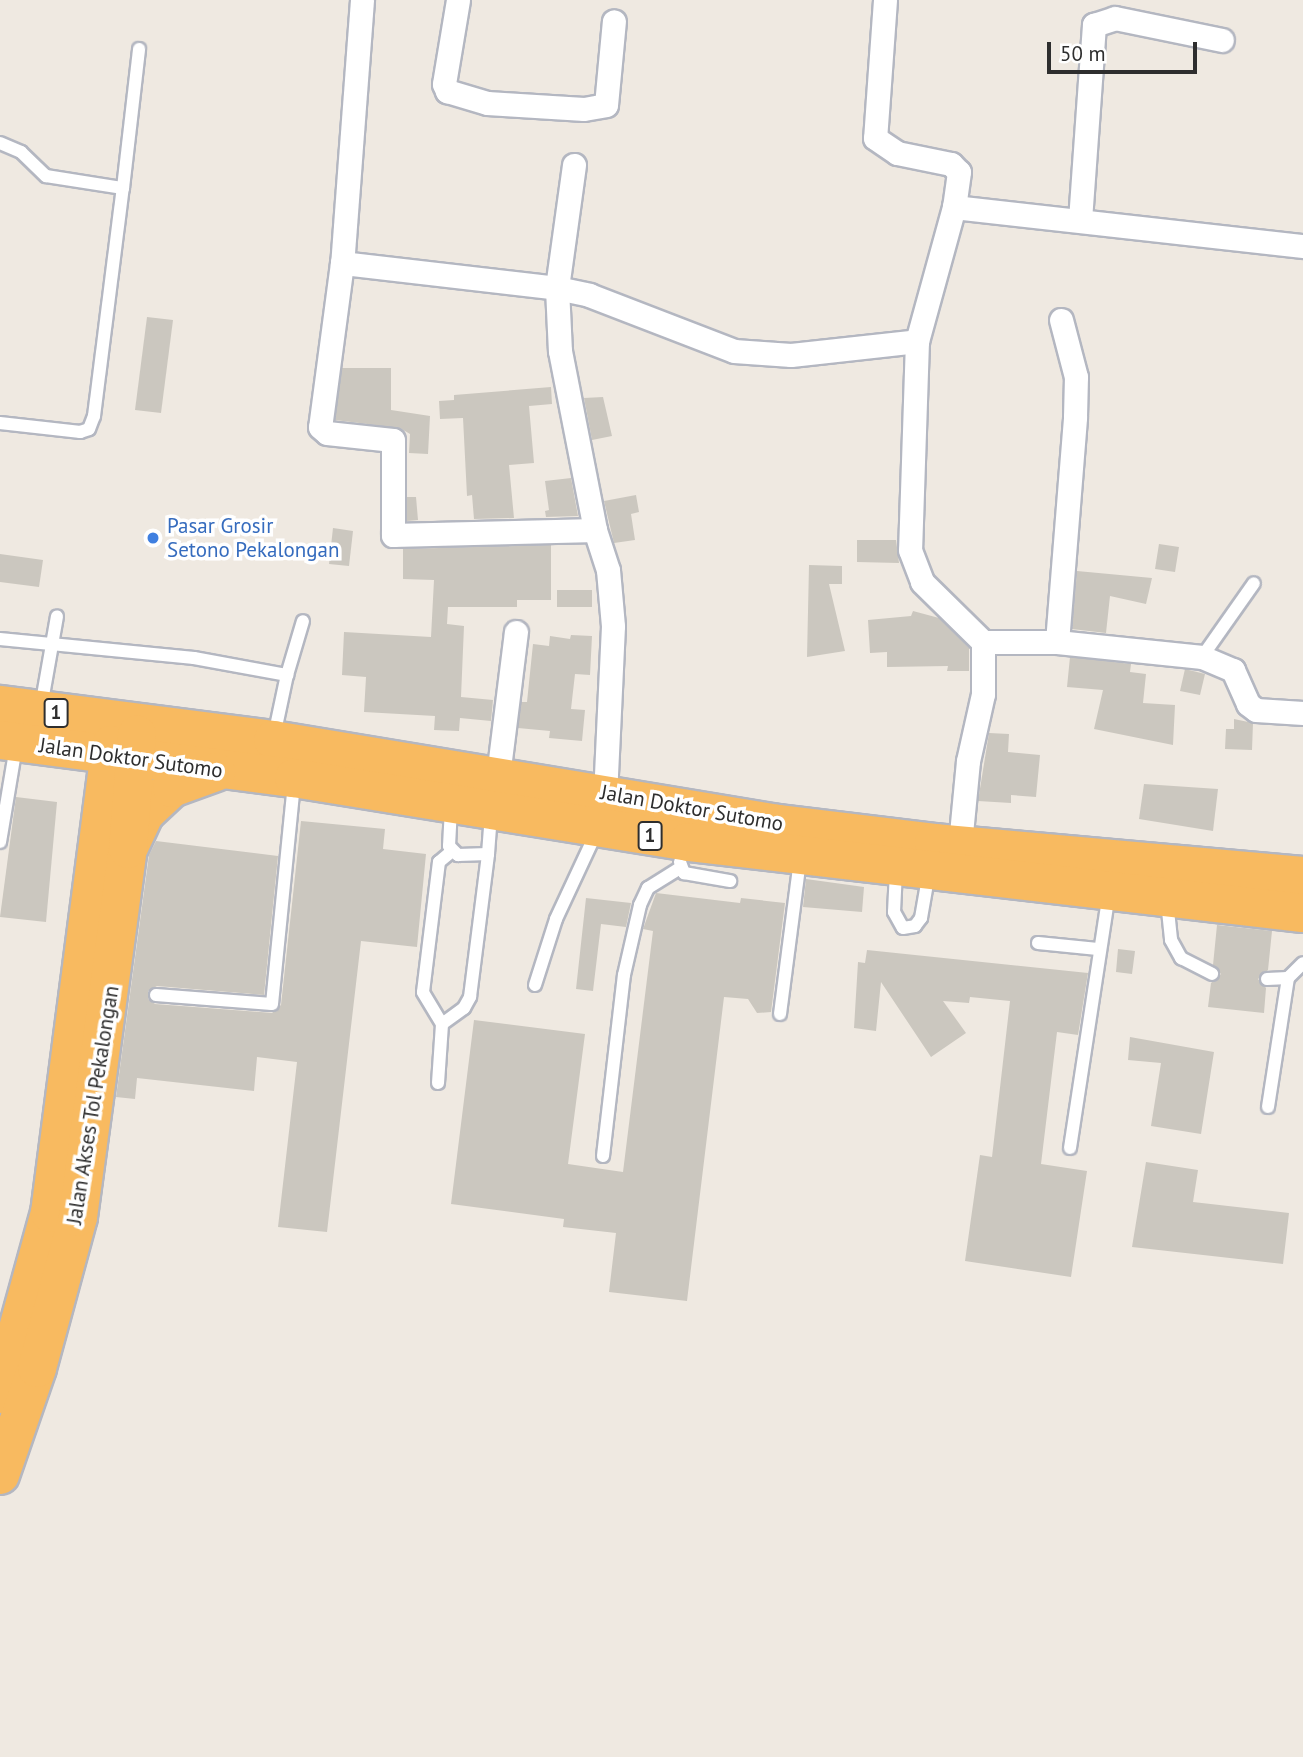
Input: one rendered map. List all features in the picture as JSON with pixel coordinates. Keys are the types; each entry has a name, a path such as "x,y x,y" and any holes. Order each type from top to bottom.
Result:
{"highway":[{"name":"Jalan Doktor Sutomo","path":"0,705 24,735 124,740 273,740 495,793 601,810 689,834 801,856 923,853 1109,894 1167,882 1303,876"},
{"path":"24,735 75,771 113,846 172,788 221,770"},
{"name":"Jalan Doktor Sutomo","path":"124,740 221,770 294,778 451,803 495,793"},
{"name":"Jalan Akses Tol Pekalongan","path":"0,1475 37,1368 78,1217 124,740"},
{"name":"Jalan Doktor Sutomo","path":"689,834 923,853 1167,882 1303,913"},
{"name":"Jalan Akses Tol Pekalongan","path":"0,1394 50,1213 113,846"}],"street":[{"path":"362,0 342,263 320,427 327,433 393,440 393,535 594,530"},
{"path":"458,0 444,84 447,91 487,103 584,109 606,104 614,21"},
{"path":"885,0 875,138 897,153 956,166 959,177 954,207 917,341 911,435 912,559 922,582 984,642 1057,642 1202,657 1233,670 1248,704 1256,709 1303,713"},
{"path":"1080,220 1094,24 1115,18 1222,40"},
{"path":"574,165 557,288 560,351 594,530 608,570 614,625 601,810"},
{"path":"954,207 1303,246"},
{"path":"342,263 557,288 649,318 724,348 767,356 917,341"},
{"path":"1057,642 1076,377 1061,320"},
{"path":"495,793 516,632"},
{"path":"923,853 968,761 983,694 984,642"}],"lane":[{"path":"0,423 80,432 89,429 94,416 139,49"},
{"path":"0,143 22,152 46,176 123,188"},
{"path":"1202,657 1254,583"},
{"path":"0,842 24,735 52,645 57,616"},
{"path":"273,740 287,675 303,621"},
{"path":"0,639 194,658 287,675"},
{"path":"156,995 272,1004 294,778"},
{"path":"442,1024 464,1008 470,998 495,793"},
{"path":"451,803 452,851"},
{"path":"535,985 556,919 601,810"},
{"path":"689,834 684,873 730,881"},
{"path":"603,1156 624,975 640,905 648,888 689,834"},
{"path":"438,1083 442,1024 423,992 439,862 452,851 488,854"},
{"path":"780,1014 801,856"},
{"path":"1167,882 1171,940 1181,958 1212,974"},
{"path":"1070,1147 1098,949 1109,894"},
{"path":"1038,943 1098,949"},
{"path":"1268,1107 1288,978 1303,963"},
{"path":"1267,979 1288,978"}],"building":[{"path":"147,317 173,320 161,413 135,410"},
{"path":"342,368 391,368 391,410 430,416 428,454 409,453 410,434 400,428 335,420"},
{"path":"551,387 552,404 529,406 534,463 509,465 514,518 474,519 472,495 467,496 463,418 440,419 439,401 454,400 454,395"},
{"path":"603,397 612,436 592,440 584,398"},
{"path":"571,478 578,516 546,517 545,511 549,510 545,481"},
{"path":"636,495 639,512 631,514 635,540 614,543 604,501"},
{"path":"407,497 416,497 418,520 407,521"},
{"path":"333,528 353,531 349,566 329,564"},
{"path":"857,540 896,540 899,563 857,562"},
{"path":"1159,544 1179,547 1175,572 1155,569"},
{"path":"551,545 551,600 517,600 517,607 448,607 447,624 464,626 461,697 493,700 491,721 460,718 459,731 434,730 435,716 364,712 366,677 342,675 344,632 431,637 434,580 403,579 403,549"},
{"path":"0,554 43,560 39,587 0,582"},
{"path":"809,565 842,566 842,584 829,584 845,651 807,657"},
{"path":"1077,571 1152,578 1146,604 1110,596 1106,633 1072,629"},
{"path":"557,590 592,590 592,607 557,607"},
{"path":"913,611 939,618 969,648 969,671 947,671 948,666 887,667 887,652 870,653 868,620 911,616"},
{"path":"571,635 592,636 590,675 575,674 571,709 585,710 582,741 549,738 550,731 518,728 521,702 527,702 533,644 549,646 550,636 570,639"},
{"path":"1070,657 1131,664 1130,672 1146,674 1143,703 1175,705 1173,745 1094,729 1103,690 1067,687"},
{"path":"1185,669 1205,674 1200,695 1180,691"},
{"path":"1234,719 1253,723 1252,750 1225,749 1226,729 1234,729"},
{"path":"989,733 1009,734 1008,752 1040,755 1036,797 1011,795 1011,803 978,801"},
{"path":"1144,784 1218,789 1213,831 1139,819"},
{"path":"16,797 57,802 46,922 0,917"},
{"path":"301,821 385,829 383,849 426,854 417,947 361,941 327,1232 278,1227 297,1062 257,1057 254,1091 137,1078 135,1099 116,1097 149,855 156,841 278,856 264,995 157,986 148,991 148,999 155,1004 272,1013 281,1005"},
{"path":"806,879 864,887 862,912 803,907"},
{"path":"656,893 740,903 741,898 785,903 771,1012 757,1013 748,999 724,997 687,1301 609,1292 616,1233 563,1227 564,1219 451,1204 474,1020 585,1034 568,1164 623,1172 653,931 643,929"},
{"path":"586,898 631,903 626,927 601,924 593,991 576,989"},
{"path":"1217,925 1272,931 1268,970 1258,979 1266,988 1264,1013 1208,1007 1211,983 1221,974 1213,965"},
{"path":"1118,949 1135,951 1132,974 1116,972"},
{"path":"867,950 1088,973 1078,1035 1057,1032 1041,1164 1087,1171 1071,1277 965,1261 980,1155 992,1157 1010,1001 970,997 969,1003 943,1001 966,1033 931,1057 881,982 876,1031 854,1028 858,962 865,963"},
{"path":"1130,1037 1214,1052 1201,1134 1151,1126 1161,1063 1128,1060"},
{"path":"1146,1162 1198,1170 1193,1202 1289,1213 1283,1264 1132,1247"}],"place":[{"name":"Pasar Grosir Setono Pekalongan","path":"153,538"}]}
